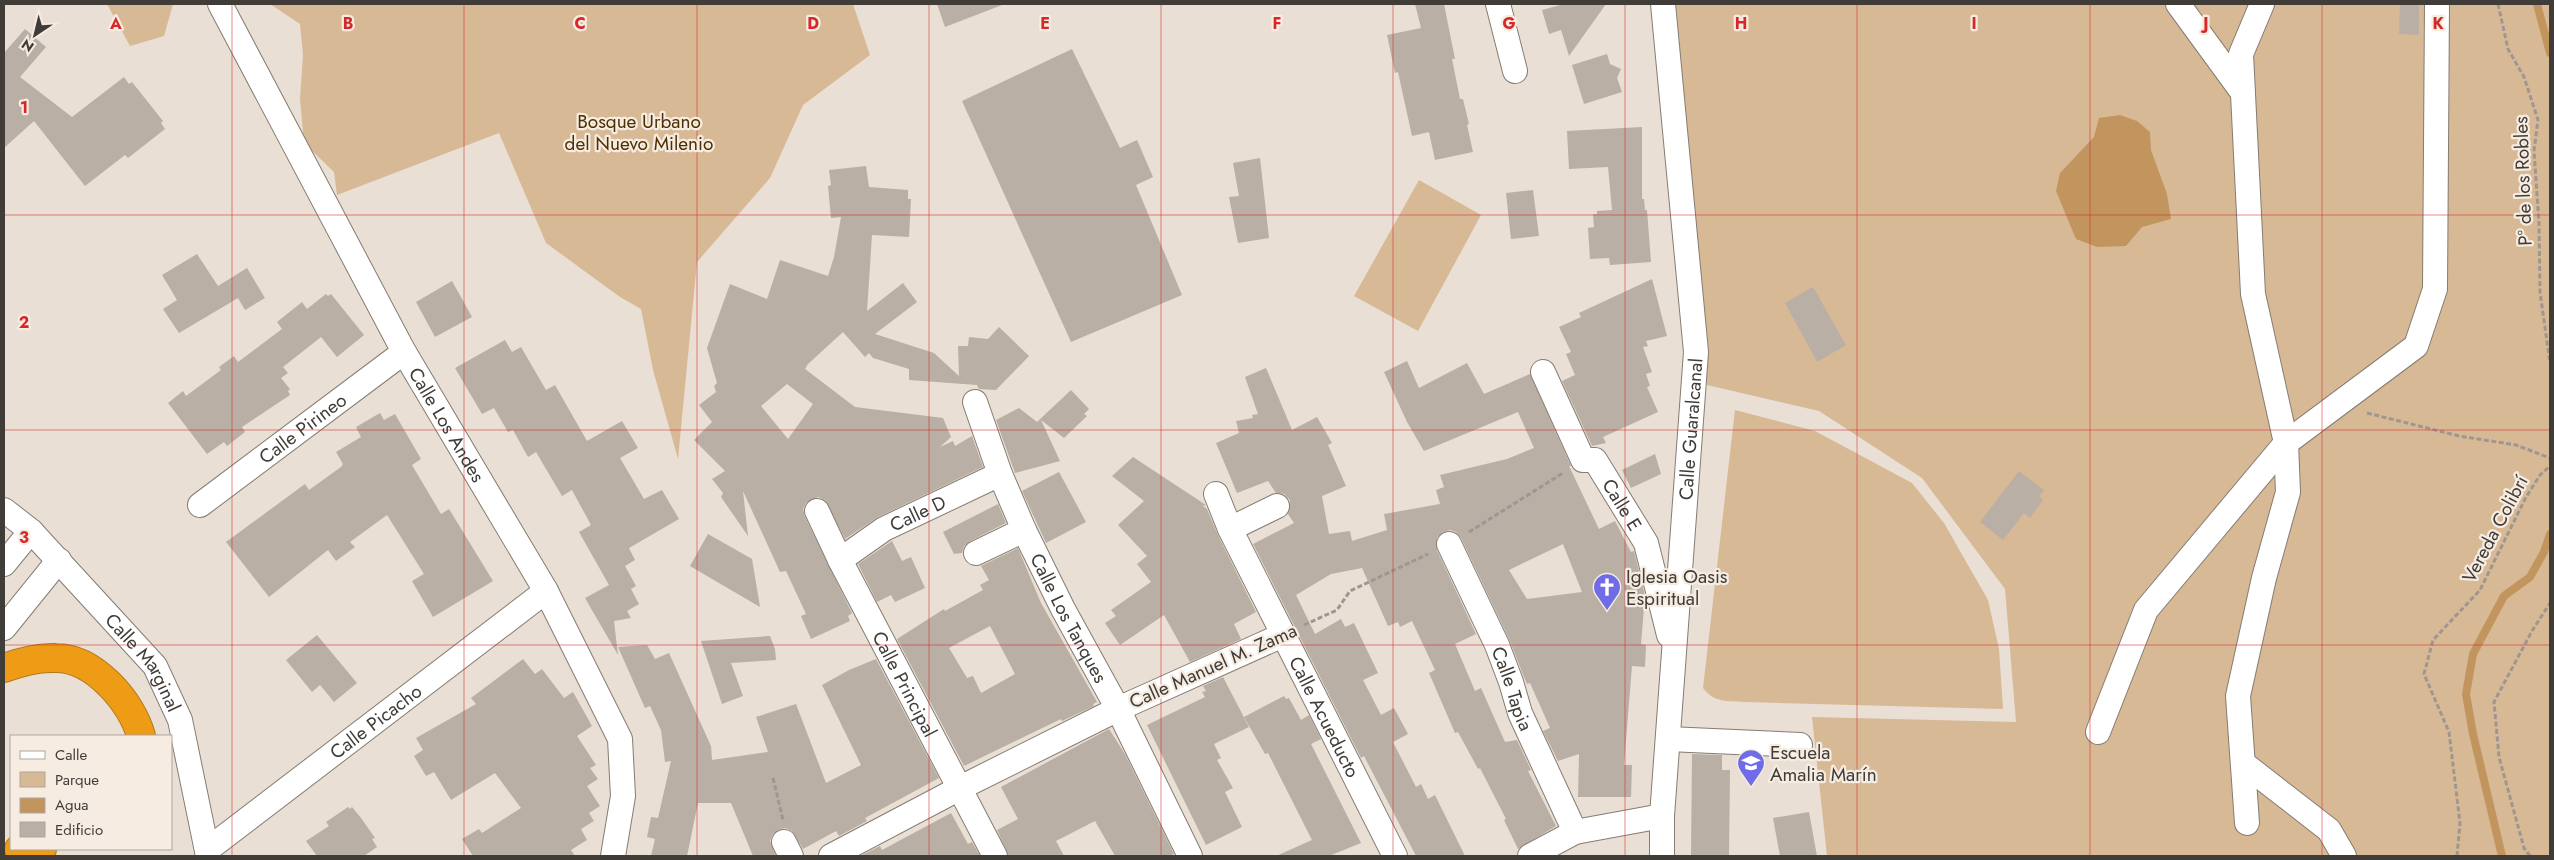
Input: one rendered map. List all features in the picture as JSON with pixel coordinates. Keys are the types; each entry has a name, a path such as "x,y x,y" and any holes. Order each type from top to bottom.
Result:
{"highway":[{"path":"4,668 23,661 58,657 93,671 118,692 137,724 141,735"}],"street":[{"name":"Calle Los Andes","path":"220,4 404,352 546,591 620,739 623,796 613,856"},
{"path":"1498,4 1515,71"},
{"name":"Calle Guaralcanal","path":"1662,856 1662,816 1696,352 1663,4"},
{"path":"2178,4 2243,93"},
{"path":"2247,823 2238,696 2264,578 2288,492 2286,443 2253,294 2241,54 2262,4"},
{"path":"2098,732 2146,610 2286,443 2416,346 2435,288 2437,4"},
{"name":"Calle Pirineo","path":"200,505 404,352"},
{"path":"1543,372 1583,460"},
{"name":"Calle Los Tanques","path":"976,402 1000,474 1024,530 1063,609 1118,709 1190,856"},
{"name":"Calle E","path":"1583,460 1595,460 1646,543 1674,656"},
{"name":"Calle D","path":"840,560 884,530 1000,474"},
{"name":"Calle Acueducto","path":"1216,494 1230,530 1395,856"},
{"path":"1230,530 1277,506"},
{"name":"Calle Marginal","path":"4,510 31,531 155,666 180,720 207,853"},
{"name":"Calle Principal","path":"817,511 840,560 995,856"},
{"path":"976,553 1024,530"},
{"path":"4,564 31,531"},
{"name":"Calle Tapia","path":"1449,544 1497,644 1520,713 1575,832"},
{"path":"4,628 59,560"},
{"name":"Calle Picacho","path":"207,853 546,591"},
{"name":"Calle Manuel M. Zama","path":"831,856 960,788 1118,709 1283,635"},
{"path":"1668,739 1800,746"},
{"path":"2244,764 2329,830 2344,856"},
{"path":"1530,856 1575,832 1662,816"}],"path":[{"name":"P° de los Robles","path":"2498,4 2508,49 2524,77 2538,120 2534,151 2539,223 2540,292 2550,363"},
{"path":"2342,402 2363,412 2459,436 2516,446 2550,458"},
{"name":"Calle Manuel M. Zama","path":"1283,635 1337,610 1350,591 1449,544 1583,460"},
{"name":"Vereda Colibrí","path":"2457,856 2460,823 2449,732 2424,674 2432,640 2480,590 2524,499 2540,475 2550,466"},
{"path":"2530,856 2524,848 2499,757 2494,702 2532,631 2550,603"},
{"path":"773,778 778,805 788,834 787,849"}],"green space":[{"path":"107,4 173,4 164,36 130,46"},
{"name":"Bosque Urbano del Nuevo Milenio","path":"270,4 853,4 870,55 803,105 770,178 697,262 678,459 653,370 641,309 620,297 546,243 499,133 337,195 334,172 304,143 300,99 303,55 300,24"},
{"path":"1661,4 2550,4 2550,856 1827,856 1812,717 2016,722 2005,589 1922,478 1819,411 1707,385"},
{"path":"1419,180 1481,215 1418,331 1354,296"},
{"path":"1735,410 1815,431 1912,483 1944,523 1988,600 1999,649 2003,709 1733,702 1717,699 1707,693 1703,688"}],"water":[{"path":"2120,115 2137,121 2150,132 2151,150 2167,194 2171,219 2142,227 2126,246 2097,247 2076,239 2056,191 2060,173 2094,137 2099,118"}],"building":[{"path":"937,4 1002,4 1002,5 945,27"},
{"path":"1415,4 1444,4 1455,59 1452,59 1460,99 1463,99 1469,124 1467,125 1473,152 1435,160 1429,132 1412,136 1398,72 1395,73 1387,35 1421,28"},
{"path":"1564,4 1606,4 1569,56 1561,30 1549,34 1542,10"},
{"path":"2400,4 2419,4 2419,35 2399,34"},
{"path":"25,29 46,47 20,77 72,117 124,77 129,84 132,82 163,121 161,123 165,129 128,158 125,155 85,186 34,121 4,148 4,53"},
{"path":"1072,49 1120,148 1137,140 1153,177 1136,185 1182,295 1071,342 962,101"},
{"path":"1607,54 1610,64 1621,69 1617,78 1622,92 1584,104 1572,65"},
{"path":"1642,127 1642,199 1644,199 1645,210 1647,210 1651,262 1610,265 1609,258 1590,259 1588,228 1594,227 1593,214 1597,214 1597,211 1612,210 1608,167 1569,169 1567,131"},
{"path":"1260,158 1269,238 1238,243 1229,197 1239,196 1233,163"},
{"path":"866,166 869,187 908,190 908,199 911,199 909,237 872,235 867,311 903,283 917,302 875,334 934,353 959,376 958,346 968,346 969,337 988,339 999,327 1029,356 996,390 979,389 977,385 909,380 909,369 873,358 869,353 865,357 843,332 808,364 805,369 855,407 943,418 951,437 940,447 953,441 955,446 972,436 983,467 878,517 845,539 825,500 818,497 806,503 803,509 805,517 852,613 848,616 850,621 811,639 801,616 806,614 786,571 780,572 743,491 748,536 721,497 723,493 712,479 725,471 694,440 712,422 699,405 716,392 714,386 717,383 707,348 730,284 767,299 780,260 828,276 834,257 841,217 831,218 828,186 831,185 829,170","holes":["787,384 813,404 788,439 761,406"]},
{"path":"1533,190 1539,236 1511,239 1506,193"},
{"path":"197,254 218,286 247,268 265,298 245,310 238,298 179,333 163,309 177,300 162,275"},
{"path":"1652,279 1667,336 1646,341 1648,346 1643,347 1652,372 1646,374 1650,386 1647,387 1658,412 1603,437 1606,443 1592,446 1562,381 1575,375 1566,354 1571,352 1559,327 1581,317 1579,313"},
{"path":"452,281 472,317 435,337 416,302"},
{"path":"1813,287 1846,345 1817,362 1785,303"},
{"path":"326,294 328,296 331,294 364,335 337,357 321,337 283,367 288,373 281,378 290,389 288,391 290,395 242,427 245,432 227,446 224,442 207,454 168,403 183,391 186,396 221,370 219,367 234,356 238,362 282,329 277,322 302,302 307,309"},
{"path":"505,340 512,352 521,347 546,390 555,385 587,441 622,421 638,448 620,458 644,499 662,490 679,519 629,548 635,560 625,566 636,586 631,589 639,604 627,611 631,618 614,621 618,655 585,598 609,585 579,532 591,525 572,490 562,496 536,452 528,457 513,430 508,432 494,408 482,414 455,368"},
{"path":"1407,361 1419,388 1467,363 1484,394 1530,374 1571,466 1569,466 1599,529 1615,521 1631,552 1634,551 1645,596 1641,644 1646,645 1645,667 1632,666 1624,765 1632,765 1631,797 1578,797 1579,754 1558,761 1543,731 1550,728 1530,683 1527,684 1509,639 1461,538 1456,532 1450,530 1443,532 1437,537 1437,550 1476,634 1455,644 1475,691 1481,688 1505,742 1517,740 1531,770 1528,771 1556,826 1518,849 1504,820 1506,819 1480,768 1478,769 1458,732 1455,733 1429,673 1435,670 1412,621 1400,627 1398,622 1388,626 1362,568 1331,574 1296,595 1315,634 1341,619 1345,627 1354,623 1378,673 1363,680 1381,715 1394,708 1408,734 1393,742 1416,787 1421,784 1428,799 1435,795 1465,856 1416,856 1364,756 1361,758 1253,544 1294,523 1288,514 1290,500 1284,494 1276,493 1268,481 1237,493 1216,443 1239,433 1236,421 1253,418 1252,415 1258,414 1245,377 1266,368 1292,430 1317,417 1332,443 1328,445 1346,486 1322,496 1329,534 1350,531 1352,541 1387,530 1384,514 1440,504 1436,490 1444,487 1440,475 1507,459 1534,448 1518,412 1424,451 1407,422 1384,372","holes":["1563,544 1582,592 1527,599 1509,570"]},
{"path":"1071,390 1089,409 1084,414 1087,416 1064,438 1041,420 1060,461 1015,473 996,420 1019,408 1037,422"},
{"path":"380,413 384,420 395,414 421,459 412,465 441,514 449,509 493,581 433,617 412,581 424,574 387,515 350,542 355,547 336,561 328,550 269,597 226,542 305,484 309,490 341,467 343,464 336,452 361,437 356,427"},
{"path":"1655,454 1661,474 1631,488 1622,470"},
{"path":"1133,457 1206,505 1203,506 1207,509 1256,612 1234,624 1241,639 1190,662 1164,615 1120,645 1105,623 1116,616 1111,610 1151,582 1137,564 1147,556 1118,525 1144,501 1112,476"},
{"path":"2019,471 2044,490 2039,496 2043,500 2030,518 2024,513 2003,540 1980,522"},
{"path":"1059,472 1086,522 1046,543 1022,491"},
{"path":"998,504 1006,523 970,541 964,546 962,553 954,554 943,532"},
{"path":"708,534 752,559 760,607 690,566"},
{"path":"892,541 902,561 911,557 925,588 895,602 891,595 877,602 858,564"},
{"path":"1018,548 1041,603 1097,702 1093,704 1094,706 1062,721 1061,719 964,766 897,639 944,609 945,611 983,590 980,585 989,580 981,566","holes":["990,626 1015,674 981,693 973,676 967,678 949,648"]},
{"path":"317,635 357,683 334,702 320,685 312,692 286,660"},
{"path":"770,636 775,649 776,660 731,663 743,696 722,704 701,641"},
{"path":"647,645 655,659 669,653 711,746 712,760 768,752 756,717 796,704 826,783 861,765 822,685 849,670 876,659 939,778 865,818 867,821 839,836 836,831 803,849 792,831 785,828 778,830 773,834 770,841 776,856 753,856 731,803 698,803 687,856 651,856 655,839 647,837 651,817 658,818 671,761 665,762 661,730 650,706 645,708 618,647"},
{"path":"523,659 535,674 542,669 564,698 573,692 592,726 577,736 596,765 590,768 598,779 587,786 600,806 589,813 594,821 581,829 587,840 571,850 575,856 473,856 462,839 479,829 482,833 521,808 495,773 451,800 434,772 426,776 414,756 423,750 416,738 476,704 471,698"},
{"path":"1223,677 1249,727 1214,744 1221,758 1217,760 1233,788 1225,792 1242,827 1206,845 1147,725 1205,697 1202,692 1206,691 1203,686"},
{"path":"1284,696 1286,699 1289,698 1301,720 1309,715 1321,739 1311,744 1361,843 1329,856 1276,856 1312,840 1268,753 1265,754 1244,717"},
{"path":"1109,729 1125,754 1174,854 1169,856 1115,856 1095,821 1056,841 1064,856 1009,856 997,830 1018,819 1001,787"},
{"path":"1692,754 1722,755 1722,770 1730,770 1729,856 1691,856"},
{"path":"348,807 350,809 352,807 361,818 375,838 372,839 377,847 364,856 317,856 306,841 329,826 326,822"},
{"path":"1809,812 1817,856 1780,856 1773,818"},
{"path":"951,813 968,844 972,842 980,856 860,856 880,846 882,850"}],"waterway":[{"path":"2537,4 2550,53"},
{"path":"2502,856 2473,734 2466,694 2473,654 2504,596 2530,577 2544,552 2550,534"}],"place":[{"name":"Iglesia Oasis Espiritual","path":"1607,611"},
{"name":"Escuela Amalia Marín","path":"1751,787"}]}
